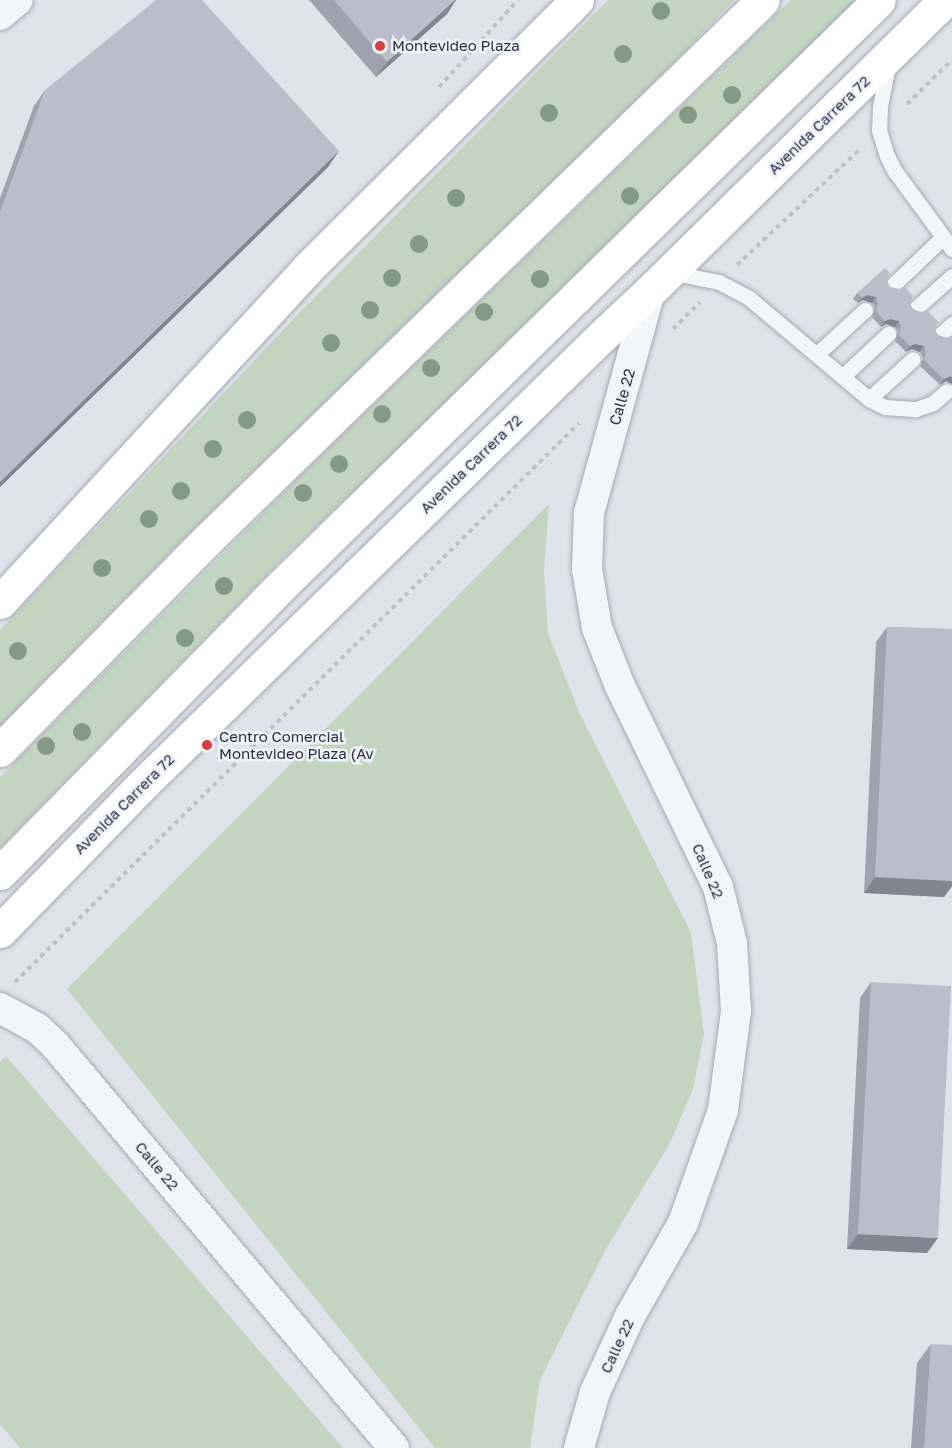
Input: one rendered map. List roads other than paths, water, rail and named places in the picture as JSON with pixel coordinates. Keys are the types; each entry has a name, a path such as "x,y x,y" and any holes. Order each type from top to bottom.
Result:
{"highway":[{"path":"0,602 307,269 577,0"},
{"path":"0,750 206,542 763,0"},
{"path":"0,873 278,588 879,0"},
{"name":"Avenida Carrera 72","path":"0,931 140,787 660,282 945,0"},
{"path":"139,729 214,715"}],"street":[{"path":"0,15 18,0"},
{"name":"Calle 22","path":"579,1448 595,1392 630,1316 683,1223 723,1110 736,1011 732,943 718,887 620,686 597,628 587,569 589,513 660,282"},
{"name":"Calle 22","path":"4,998 56,1046 394,1448"}],"lane":[{"path":"890,56 880,106 879,130 894,170 952,249"},
{"path":"893,285 943,237"},
{"path":"916,308 952,276"},
{"path":"660,282 719,282 749,298 869,399 885,407 916,409 933,404 947,391"},
{"path":"817,354 865,310"},
{"path":"843,376 888,334"},
{"path":"869,399 913,359"}],"place":[{"name":"Montevideo Plaza","path":"380,46"},
{"name":"Centro Comercial Montevideo Plaza (Av","path":"207,745"}]}
